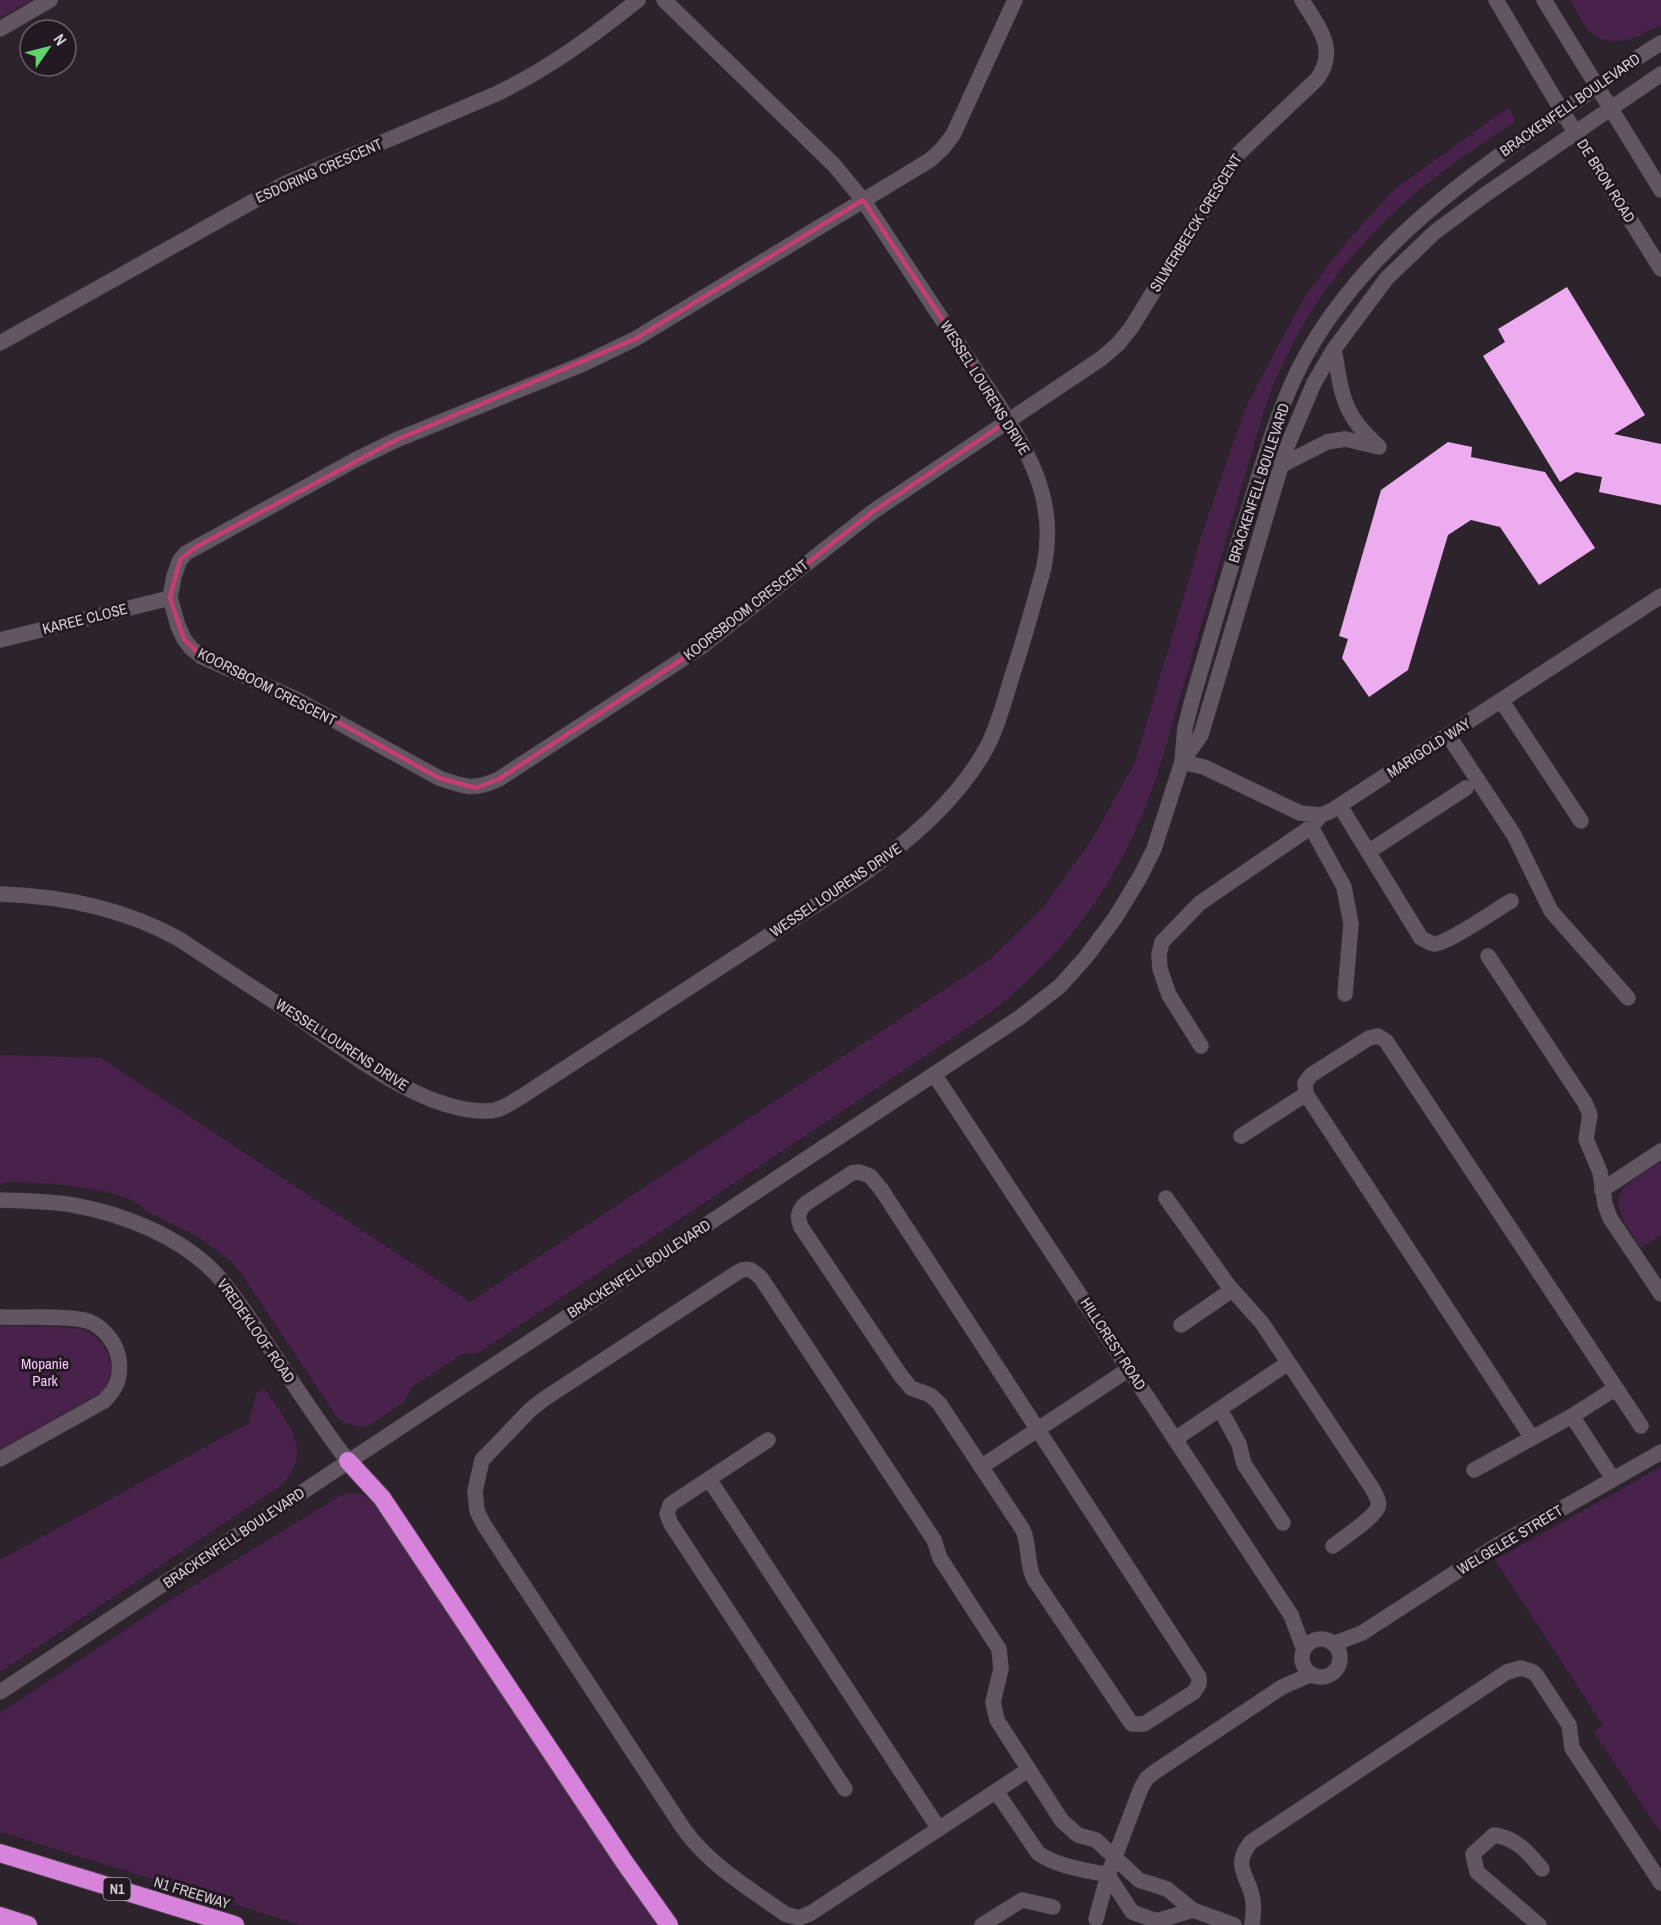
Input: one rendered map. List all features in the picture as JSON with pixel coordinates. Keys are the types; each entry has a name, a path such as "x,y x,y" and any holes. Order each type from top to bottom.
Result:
{"highway":[{"path":"348,1461 382,1498 669,1925"},
{"name":"N1 FREEWAY","path":"0,1853 235,1925"},
{"path":"0,1916 28,1925"}],"street":[{"path":"0,29 50,0"},
{"name":"ESDORING CRESCENT","path":"0,343 284,184 527,79 563,57 638,0"},
{"name":"WESSEL LOURENS DRIVE","path":"0,894 99,907 154,926 179,939 390,1080 439,1101 489,1111 508,1105 865,873 906,842 934,816 962,784 987,746 1000,715 1041,578 1049,544 1046,510 1038,476 1008,420 863,200 834,165 664,0"},
{"path":"170,598 180,560 196,547 396,440 583,364 635,339 930,160 953,135 1015,0"},
{"name":"SILWERBEECK CRESCENT","path":"1008,420 1101,358 1118,344 1131,328 1239,153 1322,71 1326,63 1327,46 1321,31 1302,0"},
{"name":"DE BRON ROAD","path":"1496,0 1661,269"},
{"path":"1544,0 1661,190"},
{"name":"BRACKENFELL BOULEVARD","path":"0,1692 1019,1018 1060,986 1086,957 1115,918 1154,849 1182,762 1185,728 1191,704 1269,442 1290,388 1306,355 1334,310 1360,277 1406,229 1474,173 1598,87 1631,60 1661,43"},
{"name":"BRACKENFELL BOULEVARD","path":"1182,762 1201,735 1280,466 1314,383 1334,349 1388,278 1422,242 1486,194 1661,74"},
{"path":"1280,466 1327,442 1345,439 1378,447 1356,422 1344,400 1338,381 1334,349"},
{"name":"KOORSBOOM CRESCENT","path":"170,598 184,639 202,657 294,698 439,778 463,787 476,788 499,779 693,652 871,513 1008,420"},
{"name":"MARIGOLD WAY","path":"1201,1046 1169,995 1160,969 1159,954 1162,942 1200,903 1316,821 1661,596"},
{"name":"KAREE CLOSE","path":"0,640 170,598"},
{"path":"1501,700 1581,821"},
{"path":"1448,735 1514,835 1551,911 1628,998"},
{"path":"1182,762 1204,767 1316,821 1344,887 1351,924 1346,994"},
{"path":"1368,852 1466,788"},
{"path":"1340,806 1421,938 1433,944 1447,940 1511,901"},
{"path":"1488,956 1585,1103 1590,1115 1585,1134 1589,1150 1600,1172 1602,1190 1610,1218 1661,1294"},
{"path":"1532,1438 1306,1094 1304,1087 1307,1078 1369,1038 1378,1036 1386,1041 1641,1426"},
{"name":"HILLCREST ROAD","path":"934,1074 1291,1615 1304,1655"},
{"path":"1241,1137 1306,1094"},
{"path":"1602,1190 1661,1151"},
{"path":"865,1172 870,1176 1038,1430 1199,1677 1199,1684 1194,1692 1144,1724 1132,1724 1034,1578 1028,1565 1027,1538 1023,1530 939,1403 930,1395 912,1388 901,1376 801,1227 798,1215 805,1204 852,1173 865,1172"},
{"path":"1166,1198 1232,1290 1262,1323 1372,1488 1378,1503 1377,1508 1333,1546"},
{"name":"VREDEKLOOF ROAD","path":"0,1200 72,1205 109,1214 148,1229 187,1248 215,1274 251,1320 348,1461"},
{"path":"1028,1770 811,1913 799,1918 785,1914 716,1865 694,1843 484,1526 477,1511 476,1491 482,1460 530,1410 544,1399 744,1268 751,1269 761,1278 934,1540 940,1558 996,1642 1002,1663 993,1702 995,1714 1028,1770 1067,1826 1078,1834 1096,1840 1139,1880 1167,1889 1193,1910 1234,1925"},
{"path":"1181,1325 1232,1290"},
{"path":"0,1317 77,1319 94,1324 105,1332 112,1342 118,1355 120,1370 119,1382 104,1401 0,1459"},
{"path":"1175,1439 1288,1363"},
{"path":"981,1467 1130,1369"},
{"path":"1474,1470 1572,1416 1616,1388"},
{"path":"1220,1409 1239,1444 1244,1464 1283,1523"},
{"path":"1572,1416 1613,1479"},
{"path":"768,1440 670,1505 668,1520 845,1789"},
{"name":"WELGELEE STREET","path":"1328,1642 1362,1633 1496,1546 1661,1452"},
{"path":"709,1479 939,1829"},
{"name":"HILLCREST ROAD","path":"1291,1615 1328,1642"},
{"name":"WELGELEE STREET","path":"1339,1664 1362,1633"},
{"path":"1282,1687 1312,1642 1328,1642 1339,1653 1339,1664 1337,1669 1328,1676 1317,1677 1312,1674 1304,1655"},
{"path":"1252,1925 1253,1897 1241,1867 1243,1854 1251,1842 1507,1672 1516,1669 1527,1670 1537,1676 1569,1725 1572,1748 1661,1883"},
{"path":"1096,1919 1108,1875 1141,1788 1147,1778 1282,1687 1312,1674"},
{"path":"996,1791 1038,1853 1077,1869 1108,1875 1132,1912 1157,1921 1193,1910"},
{"path":"1534,1923 1478,1872 1473,1854 1494,1835 1505,1836 1522,1846 1542,1869"},
{"path":"982,1925 1022,1900 1053,1906"}],"highlighted area":[{"path":"863,200 1009,420 871,513 701,647 499,779 476,788 439,778 294,698 202,657 184,639 170,598 180,560 196,547 396,440 635,339"}],"green space":[{"path":"0,0 32,0 0,18"},
{"path":"1570,0 1661,0 1661,25 1626,40 1608,41 1599,38 1588,29"},
{"path":"1508,108 1516,121 1423,187 1372,234 1328,287 1291,346 1264,410 1159,769 1131,841 1094,904 1072,933 1021,987 991,1012 478,1353 462,1354 412,1387 404,1402 365,1426 352,1425 337,1417 239,1270 231,1261 197,1236 121,1196 80,1187 37,1183 4,1182 0,1185 0,1055 101,1058 470,1302 988,961 1045,905 1092,839 1135,763 1201,538 1245,409 1306,294 1351,237 1395,189"},
{"path":"1661,1161 1661,1235 1641,1248 1622,1217 1619,1197 1623,1189 1632,1181"},
{"name":"Mopanie Park","path":"0,1326 84,1330 102,1345 109,1357 111,1371 102,1392 0,1449"},
{"path":"264,1388 288,1424 297,1448 296,1460 291,1473 280,1486 0,1672 0,1560 249,1423 256,1394"},
{"path":"1661,1467 1661,1833 1594,1732 1603,1725 1495,1560"},
{"path":"349,1493 364,1495 373,1503 657,1925 301,1925 0,1832 0,1713 175,1597 340,1496"}],"building":[{"path":"1567,287 1645,415 1614,434 1661,444 1661,505 1599,492 1602,477 1576,472 1560,482 1483,356 1505,342 1498,329"},
{"path":"1448,442 1472,447 1471,457 1545,472 1595,548 1539,585 1500,527 1471,520 1448,535 1408,670 1369,697 1342,658 1348,639 1339,636 1381,490"}]}
